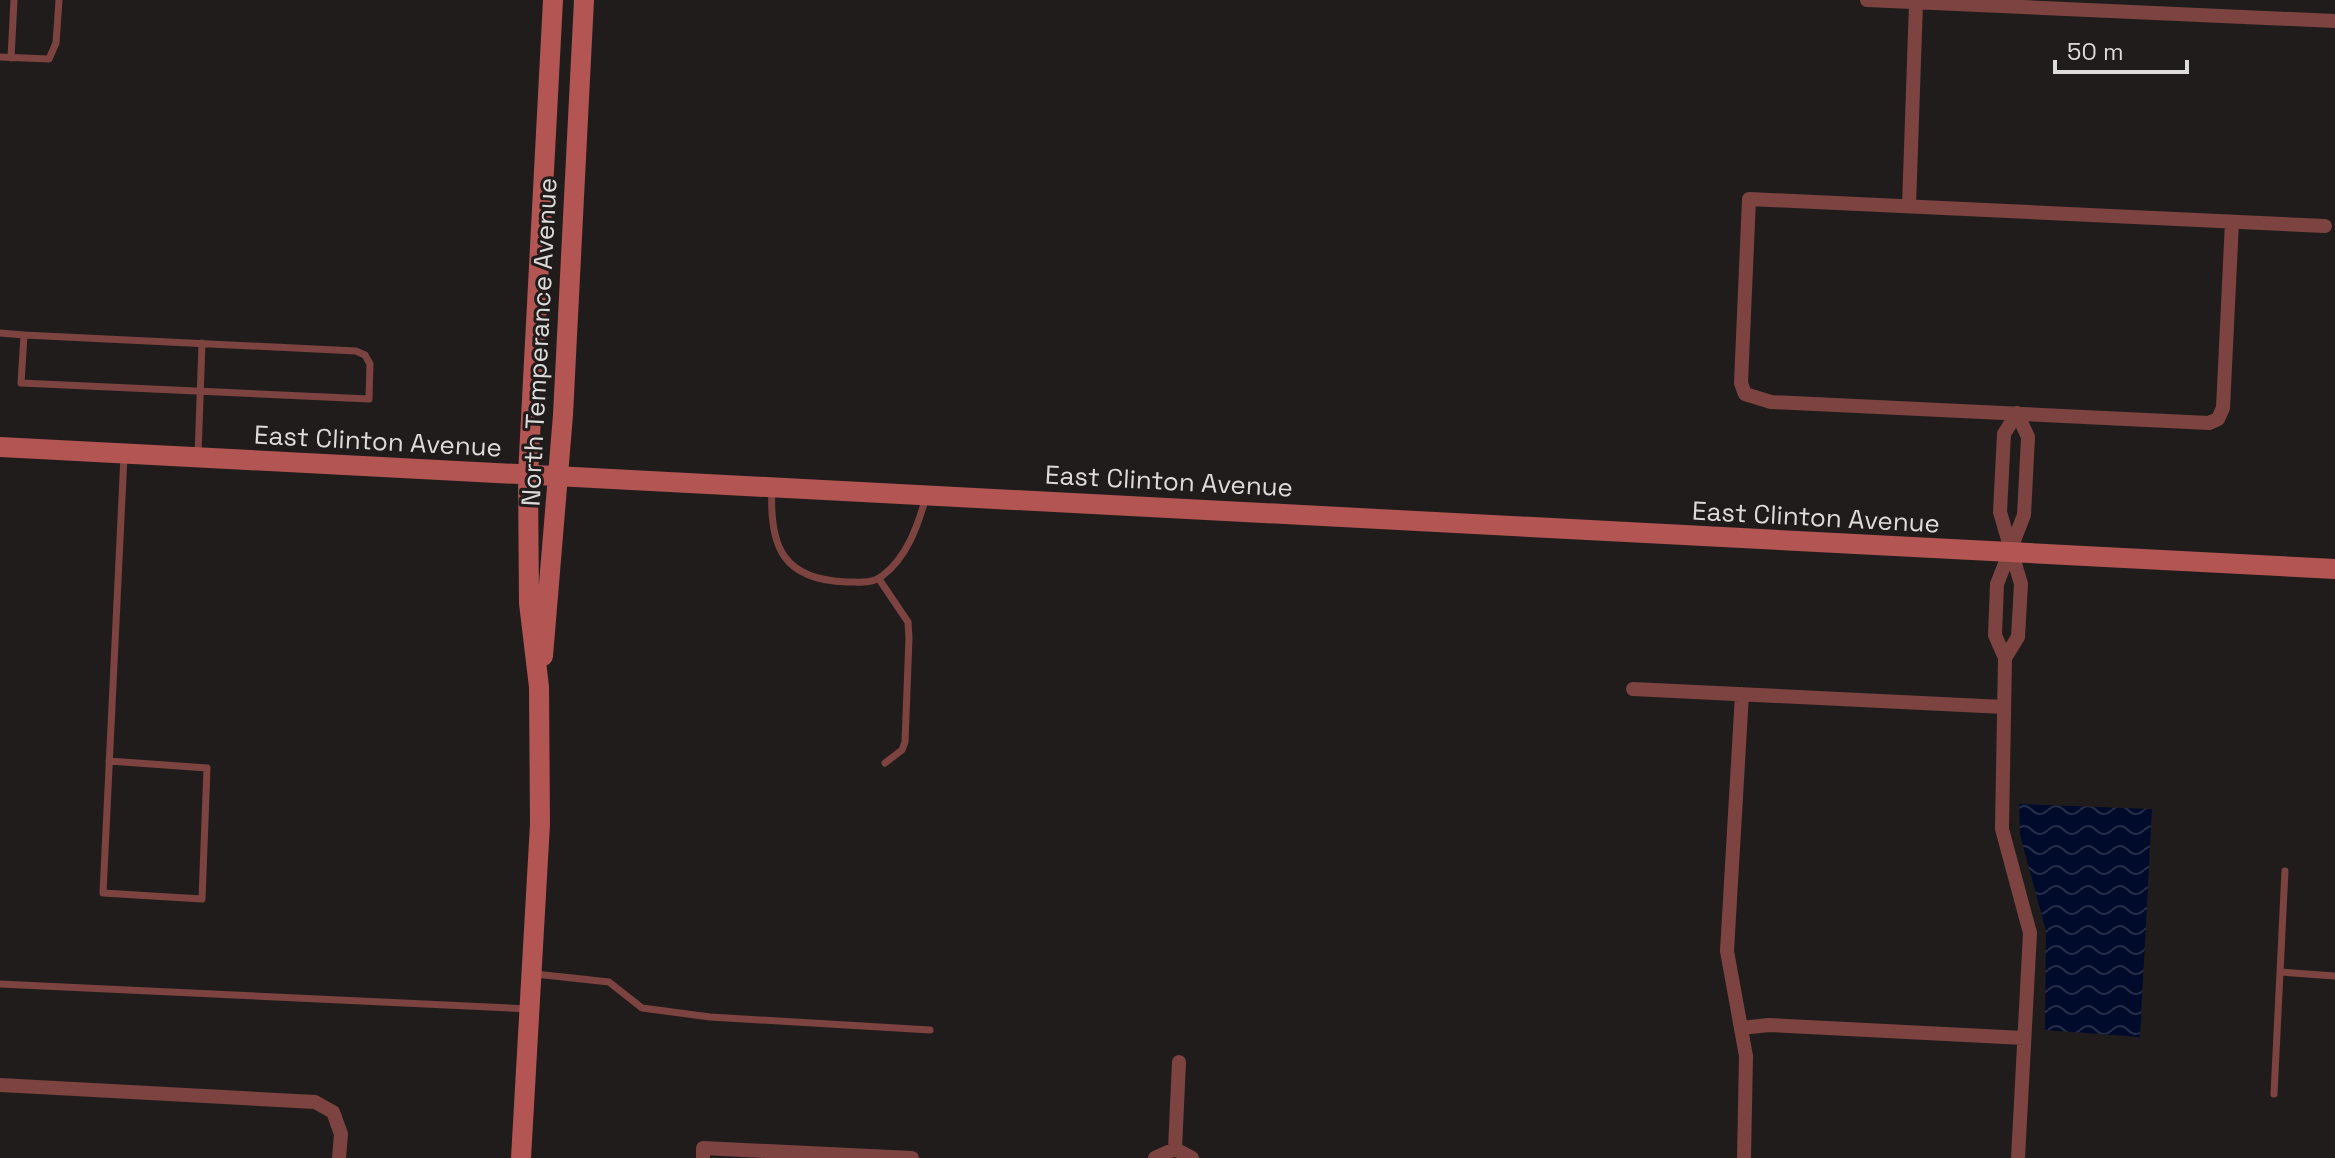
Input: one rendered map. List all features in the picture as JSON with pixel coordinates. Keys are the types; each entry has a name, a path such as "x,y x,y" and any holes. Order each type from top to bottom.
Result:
{"street":[{"name":"North Temperance Avenue","path":"539,687 529,603 528,475 553,0"},
{"name":"North Temperance Avenue","path":"521,1158 540,824 539,687 558,476 584,0"},
{"path":"1867,0 2335,21"},
{"path":"1909,206 1916,3"},
{"path":"2232,222 2224,394 2218,419 2197,424 1771,402 1745,394 1740,371 1749,199 2325,226"},
{"path":"2017,413 2028,437 2024,515 1997,584 1995,635 2005,658 2002,829 2030,933 2018,1158"},
{"path":"2005,658 2018,637 2021,584 2000,512 2004,434 2017,413"},
{"name":"East Clinton Avenue","path":"0,447 2335,569"},
{"path":"1633,689 2004,707"},
{"path":"1742,694 1727,951 1748,1088 1744,1158"},
{"path":"1741,1028 1769,1025 2024,1038"},
{"path":"1175,1149 1179,1062"},
{"path":"0,1085 315,1102 333,1112 341,1134 339,1158"},
{"path":"703,1158 703,1148 912,1158"},
{"path":"1155,1158 1175,1149"},
{"path":"1175,1149 1192,1158"}],"lane":[{"path":"11,58 14,0"},
{"path":"0,57 49,59 55,53 59,0"},
{"path":"0,333 356,351 365,355 370,364 369,399 21,383 24,335"},
{"path":"198,457 202,343"},
{"path":"109,761 207,768 202,899 103,893 109,761 124,453"},
{"path":"772,487 772,528 784,556 794,568 820,581 869,582 879,579 912,538 926,495"},
{"path":"879,579 908,622 909,638 905,742 902,750 885,763"},
{"path":"2274,1094 2285,871"},
{"path":"2280,972 2335,976"},
{"path":"533,973 609,982 642,1008 710,1017 930,1030"},
{"path":"0,984 531,1009"}],"water":[{"path":"2019,804 2152,809 2140,1037 2045,1030 2046,931 2020,835"}]}
